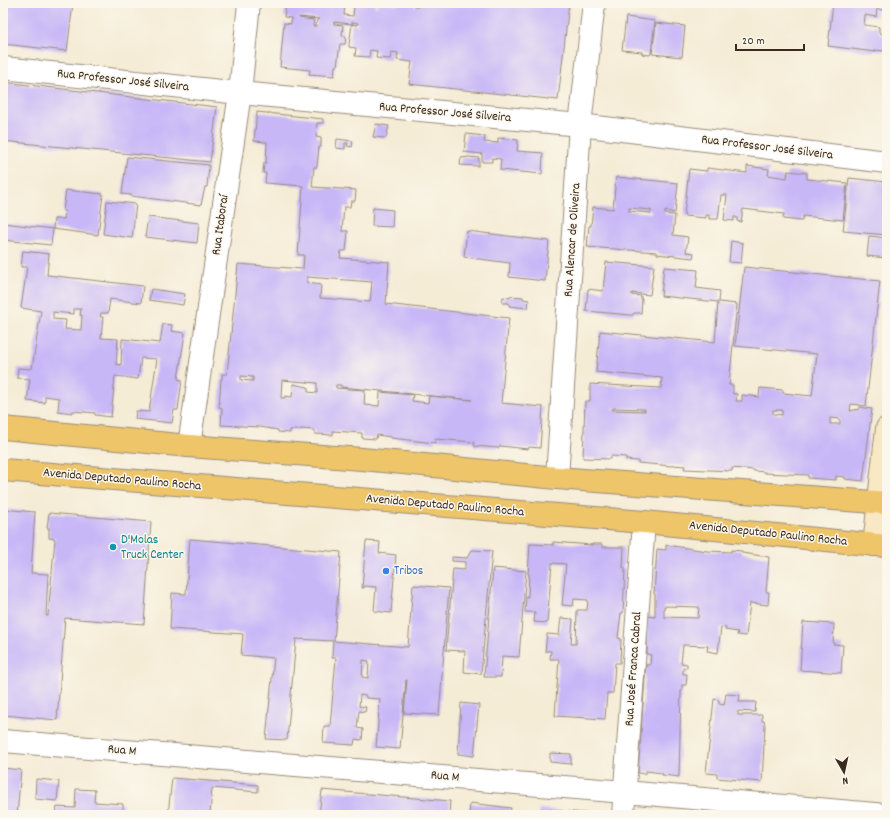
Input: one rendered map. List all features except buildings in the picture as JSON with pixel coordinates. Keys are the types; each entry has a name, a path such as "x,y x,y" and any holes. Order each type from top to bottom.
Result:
{"main road":[{"path":"3,428 189,446 362,459 557,478 883,502"},
{"path":"881,545 887,428"},
{"name":"Avenida Deputado Paulino Rocha","path":"3,470 644,522 881,545"}],"street":[{"name":"Rua Itaboraí","path":"189,446 240,93 249,3"},
{"name":"Rua Alencar de Oliveira","path":"557,478 580,125 594,3"},
{"name":"Rua Professor José Silveira","path":"3,68 240,93 580,125 887,162"},
{"name":"Rua José Franca Cabral","path":"623,815 626,792 644,522"},
{"name":"Rua M","path":"3,741 626,792 886,815"}],"place":[{"name":"D'Molas Truck Center","path":"113,547"},
{"name":"Tribos","path":"386,571"}]}
